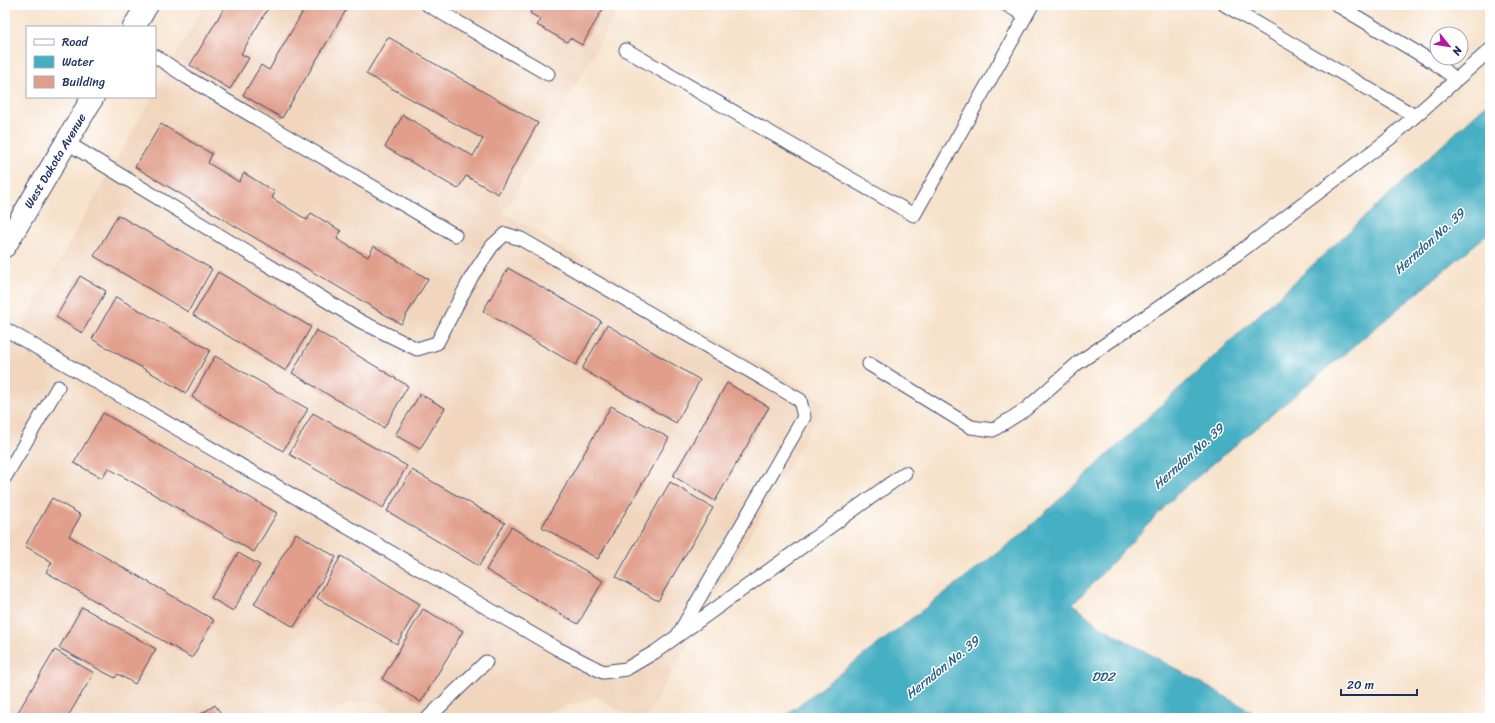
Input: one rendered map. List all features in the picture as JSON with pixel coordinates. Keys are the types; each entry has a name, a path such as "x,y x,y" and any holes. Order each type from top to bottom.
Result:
{"street":[{"path":"135,26 147,5"},
{"name":"West Dakota Avenue","path":"5,246 92,98"}],"lane":[{"path":"428,5 548,74"},
{"path":"626,50 914,215 1029,11 1006,5"},
{"path":"1225,5 1415,116"},
{"path":"1337,5 1432,62 1456,79"},
{"path":"869,364 971,427 993,430 1026,408 1078,363 1237,254 1389,139 1490,50"},
{"path":"156,57 188,78 455,235"},
{"path":"66,142 360,321 417,349 436,343 472,276 492,246 505,234 521,239 800,400 804,417 678,635"},
{"path":"5,329 558,649 603,672 626,670 678,635 905,473"},
{"path":"5,477 58,387"},
{"path":"428,718 486,662"}],"shaded area":[{"path":"205,5 621,5 504,213 825,402 646,718 632,718 596,697 528,718 404,718 390,708 378,703 364,702 351,703 338,708 324,718 5,718 5,357 151,98 156,98 156,90"}],"water":[{"path":"1490,101 1490,232 1178,493 1073,604 1098,625 1263,718 782,718 1023,533"}],"building":[{"path":"226,5 270,5 241,54 249,58 230,89 190,65"},
{"path":"300,5 349,5 282,118 243,95 261,65 269,70 305,8"},
{"path":"534,5 605,5 582,45 570,38 567,42 537,25 541,20 530,13"},
{"path":"388,37 538,123 498,194 466,176 458,189 385,147 403,115 473,156 483,139 366,74"},
{"path":"161,124 212,154 208,163 239,182 244,173 275,192 272,198 307,220 311,213 341,231 337,239 368,257 374,246 428,279 401,324 135,167"},
{"path":"118,215 212,269 188,312 94,256"},
{"path":"508,268 601,321 576,365 483,311"},
{"path":"218,272 311,327 286,371 193,315"},
{"path":"80,276 106,291 82,333 56,317"},
{"path":"116,297 210,350 186,393 92,339"},
{"path":"607,325 700,380 676,423 582,369"},
{"path":"316,330 408,386 384,428 292,373"},
{"path":"215,356 308,409 283,451 192,397"},
{"path":"727,383 769,407 715,501 673,476"},
{"path":"420,394 445,408 420,449 395,435"},
{"path":"611,406 669,438 598,559 542,527"},
{"path":"103,413 277,513 254,552 108,468 102,478 74,463"},
{"path":"313,413 407,466 383,508 289,454"},
{"path":"412,470 505,523 479,566 387,511"},
{"path":"670,482 713,508 658,601 616,577"},
{"path":"52,498 81,515 69,536 214,620 192,658 46,572 52,562 25,546"},
{"path":"511,527 603,581 578,624 486,570"},
{"path":"296,533 336,557 294,627 254,604"},
{"path":"238,553 260,565 233,611 211,598"},
{"path":"341,556 420,604 397,644 317,598"},
{"path":"82,607 156,649 135,684 118,674 115,678 59,648"},
{"path":"423,609 463,631 421,702 382,679"},
{"path":"55,650 94,673 67,718 15,717"},
{"path":"215,705 224,718 195,718"}],"water label":[{"name":"Herndon No. 39","path":"1429,241"},
{"name":"Herndon No. 39","path":"1188,456"},
{"name":"Herndon No. 39","path":"942,667"},
{"name":"DD2","path":"1103,676"}]}
